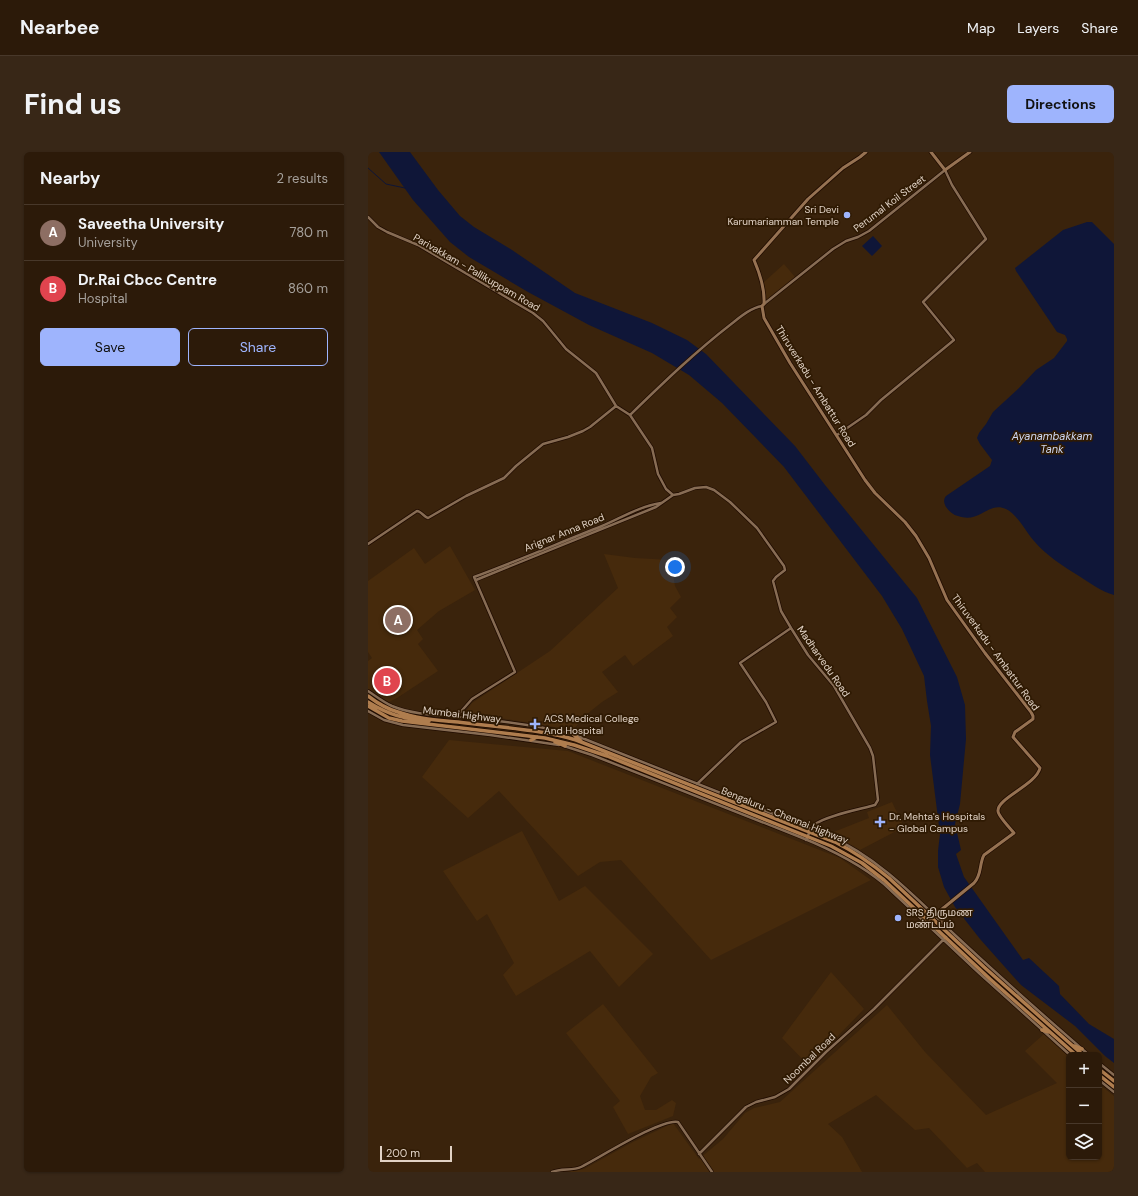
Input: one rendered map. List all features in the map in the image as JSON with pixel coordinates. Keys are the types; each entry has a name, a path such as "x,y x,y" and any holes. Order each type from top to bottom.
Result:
{"highway":[{"name":"Mumbai Highway","path":"368,696 380,704 397,712 417,717 543,732 558,736"},
{"path":"368,702 390,714 403,718 424,721 448,721"},
{"path":"368,706 389,718 402,721 545,738 565,746"},
{"path":"572,734 606,752"},
{"name":"Bengaluru - Chennai Highway","path":"558,736 576,740 811,830 842,846 873,865 902,889 933,916 984,967 1080,1052"},
{"path":"531,740 537,737"},
{"name":"Bengaluru - Chennai Highway","path":"545,738 574,744 596,752 841,851 884,880 944,938 1073,1052"},
{"path":"1030,1014 1034,1023"},
{"path":"1042,1030 1050,1032"},
{"path":"1073,1046 1082,1048"},
{"path":"1102,1069 1114,1081"},
{"path":"1102,1077 1114,1087"}],"main road":[{"name":"Thiruverkadu - Ambattur Road","path":"866,152 843,168 808,200 754,260 761,278 764,298 764,318 784,354 865,480 875,493 905,522 916,536 929,558 948,600 985,653 1033,716 1031,721 1015,732 1014,737 1040,768 1039,773 1032,781 1005,800 998,807 1000,816 1014,833 984,855 979,877 973,884 926,921"},
{"path":"931,152 945,170 970,152"},
{"path":"943,907 942,919 944,924"}],"street":[{"name":"Perumal Koil Street","path":"630,416 676,371 719,333 742,316 758,306 763,305 833,249 869,230 945,170"},
{"path":"837,435 866,415 885,397 954,340 923,302 986,239 952,185 945,170"},
{"name":"Parivakkam - Pallikuppam Road","path":"368,217 378,227 418,245 533,313 543,321 566,349 596,373 616,406"},
{"path":"368,544 418,510 428,518 466,496 498,482 543,444 583,431 616,406 630,416 652,448 658,474 666,489 673,495"},
{"name":"Madharvedu Road","path":"673,495 695,488 706,487 714,490 730,502 757,528 786,570 774,578 773,583 781,611 808,655 828,679 842,700 874,756 878,800 876,804 828,818 814,825 807,838"},
{"name":"Arignar Anna Road","path":"661,503 637,511 474,577 476,580 656,507 673,495"},
{"path":"456,716 472,699 515,672 476,580"},
{"path":"698,784 741,742 776,722 766,702 740,663 791,628"},
{"path":"368,691 386,703 400,709 547,729 572,734 811,830"},
{"path":"368,711 390,722 403,725 531,740 565,746 807,838"},
{"path":"933,916 944,924 995,972 1086,1052"},
{"path":"944,938 1067,1052"},
{"name":"Noombal Road","path":"699,1154 746,1107 756,1102 775,1098 789,1089 826,1052 874,1009 944,938"},
{"path":"1102,1068 1114,1075"},
{"path":"1102,1082 1114,1092"},
{"path":"552,1172 579,1168 623,1143 652,1129 674,1121 678,1122 712,1172"}],"shaded area":[{"path":"784,264 795,277 766,302 763,283"},
{"path":"450,546 475,590 439,611 417,630 423,639 418,644 438,671 387,703 368,689 368,661 372,658 368,652 368,581 414,548 425,564"},
{"name":"ACS Medical College And Hospital","path":"604,554 635,558 671,560 675,586 681,597 670,608 677,617 667,627 673,636 633,666 625,655 602,672 618,692 587,714 572,731 494,717 464,714 472,703 550,651 618,588"},
{"path":"449,740 568,751 840,858 871,880 711,960 621,860 600,862 578,876 499,791 468,818 422,777"},
{"name":"Dr. Mehta's Hospitals - Global Campus","path":"892,802 904,827 860,850 831,833 869,818 867,812"},
{"path":"522,831 559,901 585,886 653,954 619,987 590,951 516,996 503,975 514,963 487,914 477,921 443,871"},
{"path":"831,972 864,1009 809,1066 782,1038"},
{"path":"603,1004 658,1073 651,1077 640,1096 645,1110 656,1110 672,1100 676,1103 673,1116 628,1134 613,1107 620,1101 566,1033"},
{"path":"887,1005 925,1052 986,1115 1057,1083 1025,1051 1044,1034 1066,1054 1066,1160 1102,1160 1102,1086 1114,1096 1114,1170 1112,1172 985,1172 977,1163 967,1168 929,1128 915,1130 876,1095 828,1124 842,1137 862,1172 567,1172 584,1169 633,1142 673,1123 699,1159 723,1139 745,1113 754,1108 780,1102"}],"water":[{"path":"379,152 410,152 438,190 460,216 474,227 512,250 575,293 652,323 687,340 706,354 795,446 917,598 957,677 965,705 966,739 960,804 955,824 961,850 956,854 964,877 1023,960 1029,958 1059,986 1060,994 1089,1024 1114,1039 1114,1063 1075,1026 1021,985 980,939 955,907 944,887 938,867 940,834 930,755 931,726 924,676 902,629 882,596 784,467 722,403 689,375 652,353 589,325 528,292 469,257 450,242 413,200"},
{"name":"Ayanambakkam Tank","path":"1087,222 1092,222 1114,244 1114,595 1096,587 1050,556 1034,541 1010,511 1000,507 966,518 951,513 944,502 946,496 990,466 992,460 977,438 993,412 1036,370 1054,358 1067,341 1065,335 1057,332 1015,268 1063,230"},
{"path":"873,236 882,246 872,256 862,246"}],"waterway":[{"path":"368,168 386,184 405,188"}],"place":[{"name":"Sri Devi Karumariamman Temple","path":"847,215"},
{"name":"Saveetha University","path":"398,620"},
{"name":"Dr.Rai Cbcc Centre","path":"387,681"},
{"name":"ACS Medical College And Hospital","path":"535,724"},
{"name":"Dr. Mehta's Hospitals - Global Campus","path":"880,822"},
{"name":"SRS திருமண மண்டபம்","path":"898,918"}]}
